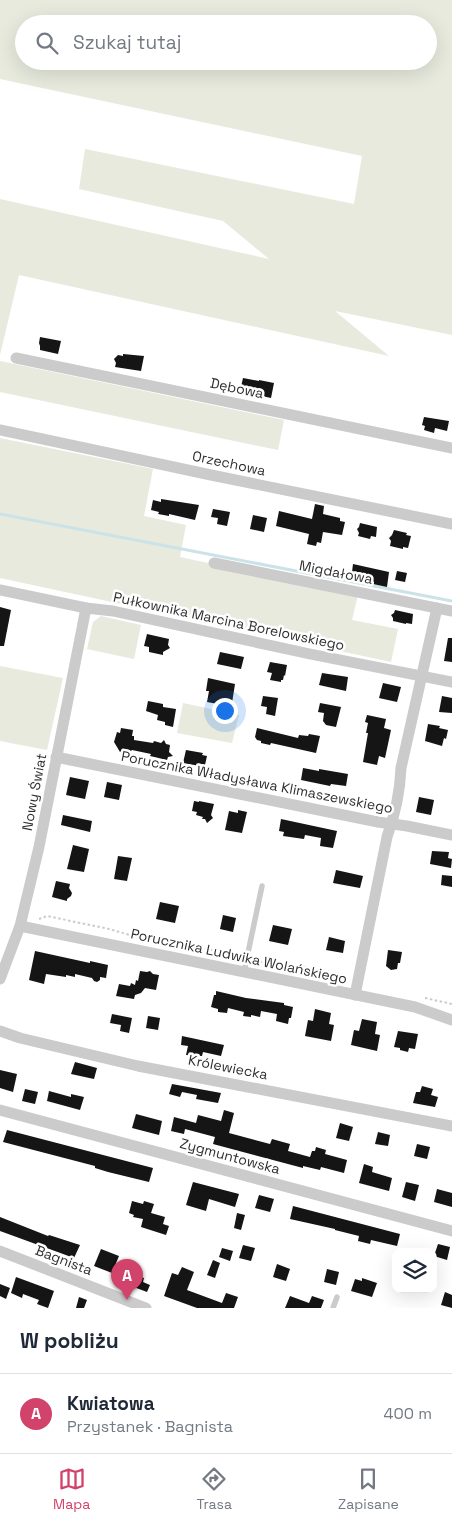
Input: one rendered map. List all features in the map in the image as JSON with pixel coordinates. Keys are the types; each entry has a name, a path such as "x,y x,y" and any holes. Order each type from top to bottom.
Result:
{"street":[{"name":"Dębowa","path":"16,358 452,448"},
{"name":"Orzechowa","path":"0,430 452,524"},
{"name":"Migdałowa","path":"214,563 452,611"},
{"name":"Pułkownika Marcina Borelowskiego","path":"0,590 86,608 113,611 310,654 452,682"},
{"name":"Nowy Świat","path":"0,979 20,926 39,847 86,608"},
{"path":"355,995 387,837 392,824 401,768 437,608"},
{"name":"Porucznika Władysława Klimaszewskiego","path":"56,756 452,835"},
{"name":"Porucznika Ludwika Wolańskiego","path":"20,926 415,1007 452,1020"},
{"name":"Królewiecka","path":"0,1031 20,1038 138,1066 452,1126"},
{"name":"Zygmuntowska","path":"0,1110 452,1231"},
{"name":"Bagnista","path":"0,1251 142,1307"}],"lane":[{"path":"244,973 262,886"},
{"path":"333,1308 337,1297"}],"shaded area":[{"path":"0,0 452,0 452,335 335,311 389,356 19,275 0,355 0,199 269,259 223,221 79,189 85,149 354,204 362,156 0,79"},
{"path":"0,361 284,420 278,450 0,392"},
{"path":"0,438 153,469 144,516 186,525 180,557 358,595 352,620 398,629 391,662 0,578"},
{"path":"101,616 141,625 134,659 87,649 93,622"},
{"path":"0,666 63,678 47,750 0,741"},
{"path":"183,703 239,715 232,743 177,733"}],"building":[{"path":"40,337 61,341 58,354 40,350"},
{"path":"123,354 144,356 141,371 115,367 114,359 118,355 123,356"},
{"path":"243,378 274,383 271,398 240,391"},
{"path":"424,417 449,421 447,431 435,428 434,433 424,430 425,426 422,425"},
{"path":"161,499 199,505 195,520 169,514 169,516 158,514 159,512 151,510 153,500 161,502"},
{"path":"315,504 324,506 323,514 340,518 340,521 345,522 342,535 323,532 321,543 317,542 316,546 307,544 309,534 276,526 279,511 312,519"},
{"path":"213,509 230,512 227,526 217,524 218,518 211,517"},
{"path":"253,515 267,518 264,532 250,529"},
{"path":"360,523 377,527 376,537 371,536 370,539 358,536 357,529"},
{"path":"394,530 411,536 408,548 403,547 403,549 390,546 391,541 389,538"},
{"path":"353,564 389,572 387,587 373,584 373,580 357,577 358,573 352,572"},
{"path":"397,571 407,573 405,582 395,580"},
{"path":"0,607 11,610 4,646 0,646"},
{"path":"395,610 413,614 412,624 393,621 391,615"},
{"path":"147,634 169,639 168,645 170,648 163,652 163,655 149,652 149,647 144,646"},
{"path":"448,638 452,638 452,662 444,661"},
{"path":"220,652 244,657 241,669 217,664"},
{"path":"270,662 287,665 285,676 281,682 270,680 272,673 267,672"},
{"path":"322,673 348,677 346,691 319,685"},
{"path":"208,678 235,684 232,703 224,701 223,705 207,702 209,691 206,691"},
{"path":"383,683 401,687 397,702 379,698"},
{"path":"263,696 278,698 275,716 266,714 267,707 261,706"},
{"path":"442,696 452,698 452,713 439,712"},
{"path":"148,701 163,704 163,707 176,709 173,727 157,720 158,715 146,711"},
{"path":"320,703 341,707 336,727 326,725 323,721 324,713 318,712"},
{"path":"367,715 386,719 384,728 391,730 385,758 379,756 377,765 363,762 368,733 366,733 368,723 365,722"},
{"path":"428,724 440,726 439,728 448,730 442,746 425,741"},
{"path":"121,728 133,730 132,736 134,736 134,740 161,743 164,740 166,744 170,745 169,752 173,756 168,757 167,760 132,750 124,749 120,752 114,742 117,732 120,733"},
{"path":"257,728 298,738 299,735 308,736 309,734 320,736 316,753 271,743 270,745 261,743 255,737"},
{"path":"186,750 203,753 202,755 207,756 205,765 183,763"},
{"path":"303,768 348,774 346,786 331,784 330,786 301,780"},
{"path":"70,777 89,781 85,799 66,795"},
{"path":"107,782 122,785 119,800 104,797"},
{"path":"419,797 434,800 431,815 416,812"},
{"path":"194,801 214,804 211,815 213,818 207,823 205,819 202,819 203,817 196,815 197,812 192,811"},
{"path":"238,810 247,812 242,833 225,830 229,811 238,813"},
{"path":"63,815 92,821 90,832 61,825"},
{"path":"281,819 337,831 333,848 320,846 321,838 305,835 304,839 283,836 284,832 279,831"},
{"path":"73,845 89,849 84,872 67,869"},
{"path":"432,851 449,852 448,858 452,859 451,868 430,864"},
{"path":"118,856 132,858 127,881 114,879"},
{"path":"336,870 363,876 360,888 333,883"},
{"path":"442,875 452,876 452,887 441,885"},
{"path":"56,881 70,884 69,888 72,893 67,901 52,897"},
{"path":"160,902 179,906 175,923 156,919"},
{"path":"223,915 236,918 233,932 220,929"},
{"path":"273,925 292,929 288,945 269,941"},
{"path":"329,937 345,941 343,953 326,950"},
{"path":"388,950 402,952 397,969 391,970 386,966"},
{"path":"35,951 108,965 106,978 100,977 100,980 97,982 92,978 75,974 75,977 66,975 66,977 46,974 44,984 29,980"},
{"path":"140,971 150,971 153,974 159,975 156,990 145,988 141,993 135,995 134,999 116,996 119,984 130,986 131,983 135,985"},
{"path":"216,991 246,998 284,1003 284,1005 293,1007 291,1018 289,1018 288,1024 276,1021 277,1014 261,1011 260,1017 243,1016 244,1012 228,1008 227,1013 218,1012 218,1009 211,1007"},
{"path":"315,1009 331,1013 329,1024 334,1025 331,1041 305,1036 308,1020 313,1021"},
{"path":"112,1014 132,1018 129,1033 120,1031 121,1025 110,1023"},
{"path":"148,1016 160,1018 158,1030 146,1028"},
{"path":"362,1019 377,1022 375,1034 380,1035 377,1051 351,1045 354,1030 359,1031"},
{"path":"398,1031 418,1034 415,1049 409,1048 408,1052 394,1047"},
{"path":"182,1036 224,1045 221,1056 203,1052 202,1056 186,1055 188,1046 181,1045"},
{"path":"75,1062 97,1068 94,1079 71,1074"},
{"path":"0,1070 17,1074 13,1092 0,1088"},
{"path":"172,1084 221,1093 218,1103 196,1099 197,1095 182,1092 180,1097 169,1094"},
{"path":"422,1086 433,1089 431,1095 438,1097 435,1107 413,1103 416,1092 420,1092"},
{"path":"25,1089 38,1092 35,1104 22,1101"},
{"path":"49,1091 71,1097 71,1094 84,1097 80,1110 47,1101"},
{"path":"224,1110 234,1113 229,1133 270,1144 272,1139 290,1144 288,1151 310,1157 316,1147 326,1150 325,1154 347,1160 344,1173 321,1167 320,1170 303,1166 303,1168 213,1144 215,1137 185,1129 184,1134 171,1131 174,1117 196,1123 198,1115 221,1121"},
{"path":"136,1114 162,1121 159,1135 132,1128"},
{"path":"340,1123 353,1127 349,1141 336,1138"},
{"path":"7,1130 153,1168 149,1182 3,1142"},
{"path":"378,1132 390,1135 388,1146 375,1144"},
{"path":"417,1144 430,1147 427,1159 414,1156"},
{"path":"364,1164 373,1167 372,1172 392,1178 389,1191 359,1183"},
{"path":"193,1182 239,1194 235,1207 209,1199 206,1211 186,1205"},
{"path":"406,1182 419,1185 415,1201 402,1197"},
{"path":"437,1189 452,1193 452,1207 434,1202"},
{"path":"259,1195 274,1199 270,1212 255,1208"},
{"path":"132,1201 143,1204 144,1201 154,1204 151,1213 165,1217 163,1224 169,1226 166,1235 141,1227 143,1219 133,1217 134,1215 129,1213"},
{"path":"293,1206 400,1234 397,1246 371,1240 370,1244 358,1241 359,1236 290,1219"},
{"path":"237,1213 245,1215 241,1230 234,1228"},
{"path":"0,1217 48,1236 80,1245 74,1258 0,1231"},
{"path":"438,1244 450,1247 447,1260 437,1257"},
{"path":"243,1245 255,1248 251,1261 239,1258"},
{"path":"222,1248 233,1251 230,1261 219,1257"},
{"path":"101,1249 119,1256 112,1273 94,1266"},
{"path":"213,1260 220,1263 215,1278 207,1275"},
{"path":"277,1264 290,1269 286,1281 273,1277"},
{"path":"182,1267 194,1272 187,1290 222,1303 226,1293 238,1297 234,1308 197,1308 164,1296 172,1273 178,1275"},
{"path":"327,1269 339,1272 336,1285 324,1282"},
{"path":"136,1275 144,1278 143,1282 150,1285 147,1292 131,1286"},
{"path":"16,1277 54,1291 48,1308 37,1304 39,1300 23,1294 22,1298 11,1293"},
{"path":"362,1278 377,1283 372,1297 351,1291 355,1279 362,1281"},
{"path":"0,1284 10,1288 6,1299 0,1296"},
{"path":"445,1292 452,1295 452,1308 441,1305"},
{"path":"290,1296 309,1303 312,1296 324,1300 321,1308 285,1308"},
{"path":"79,1297 87,1300 84,1308 76,1308"}],"waterway":[{"path":"0,514 452,601"}],"place":[{"name":"Kwiatowa","path":"127,1300"}]}
